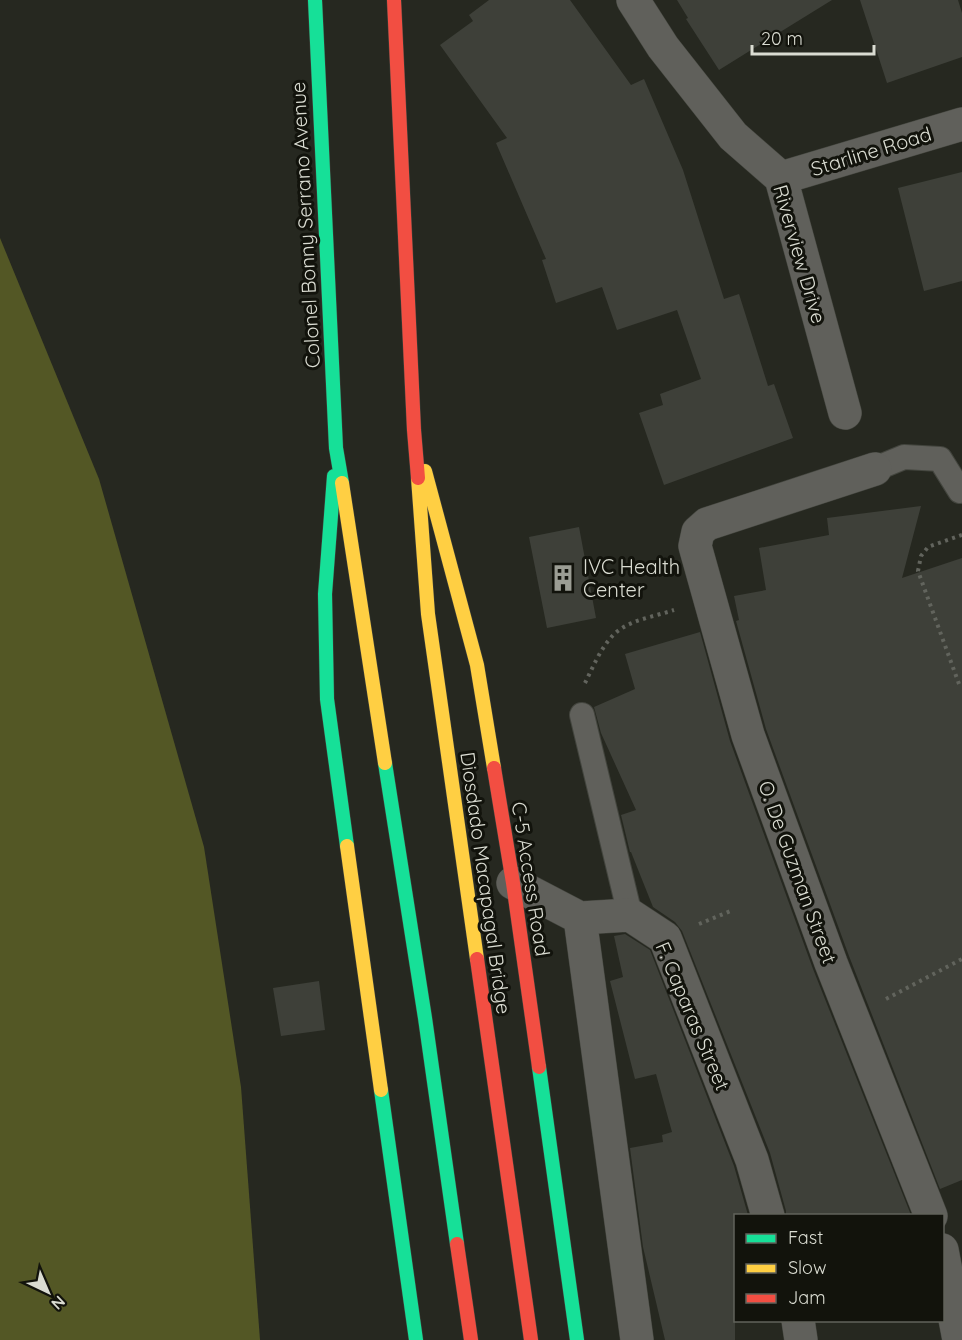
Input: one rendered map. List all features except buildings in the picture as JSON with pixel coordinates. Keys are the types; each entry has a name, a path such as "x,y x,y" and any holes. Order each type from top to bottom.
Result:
{"main road":[{"name":"Colonel Bonny Serrano Avenue","path":"315,0 336,448"},
{"path":"394,0 414,430"},
{"name":"C-5 Access Road","path":"414,430 477,665 513,883 577,1340"},
{"name":"Diosdado Macapagal Bridge","path":"414,430 428,614 531,1340"},
{"path":"336,448 425,1018 471,1340"},
{"path":"336,448 325,594 327,699 416,1340"}],"street":[{"name":"Riverview Drive","path":"633,0 663,47 733,136 781,178 845,413"},
{"name":"Starline Road","path":"781,178 962,124"},
{"name":"O. De Guzman Street","path":"875,470 707,524 698,532 695,546 748,735 827,953 931,1214"},
{"path":"513,883 580,918 630,915"},
{"name":"F. Caparas Street","path":"630,915 665,938 752,1160 768,1214"},
{"path":"580,918 637,1340"},
{"path":"944,1261 959,1340"},
{"path":"798,1322 801,1340"}],"lane":[{"path":"875,470 904,457 940,459 960,491"},
{"path":"582,715 630,915"}],"path":[{"path":"959,684 918,571 921,556 928,547 962,535"},
{"path":"582,715 581,700 584,685 609,641 620,630 636,622 709,600"},
{"path":"852,1017 962,958"}],"shaded area":[{"path":"0,238 99,479 204,847 241,1087 260,1340 0,1340"}],"traffic: fast":[{"path":"315,0 336,448 342,483"},
{"path":"334,476 325,594 327,699 347,846"},
{"path":"385,763 425,1018 457,1244"},
{"path":"539,1067 577,1340"},
{"path":"381,1090 416,1340"}],"traffic: slow":[{"path":"425,471 477,665 494,768"},
{"path":"418,478 428,614 477,959"},
{"path":"342,483 385,763"},
{"path":"347,846 381,1090"}],"traffic: jam":[{"path":"394,0 418,478"},
{"path":"494,768 539,1067"},
{"path":"477,959 531,1340"},
{"path":"457,1244 471,1340"}],"place":[{"name":"IVC Health Center","path":"563,578"}]}
